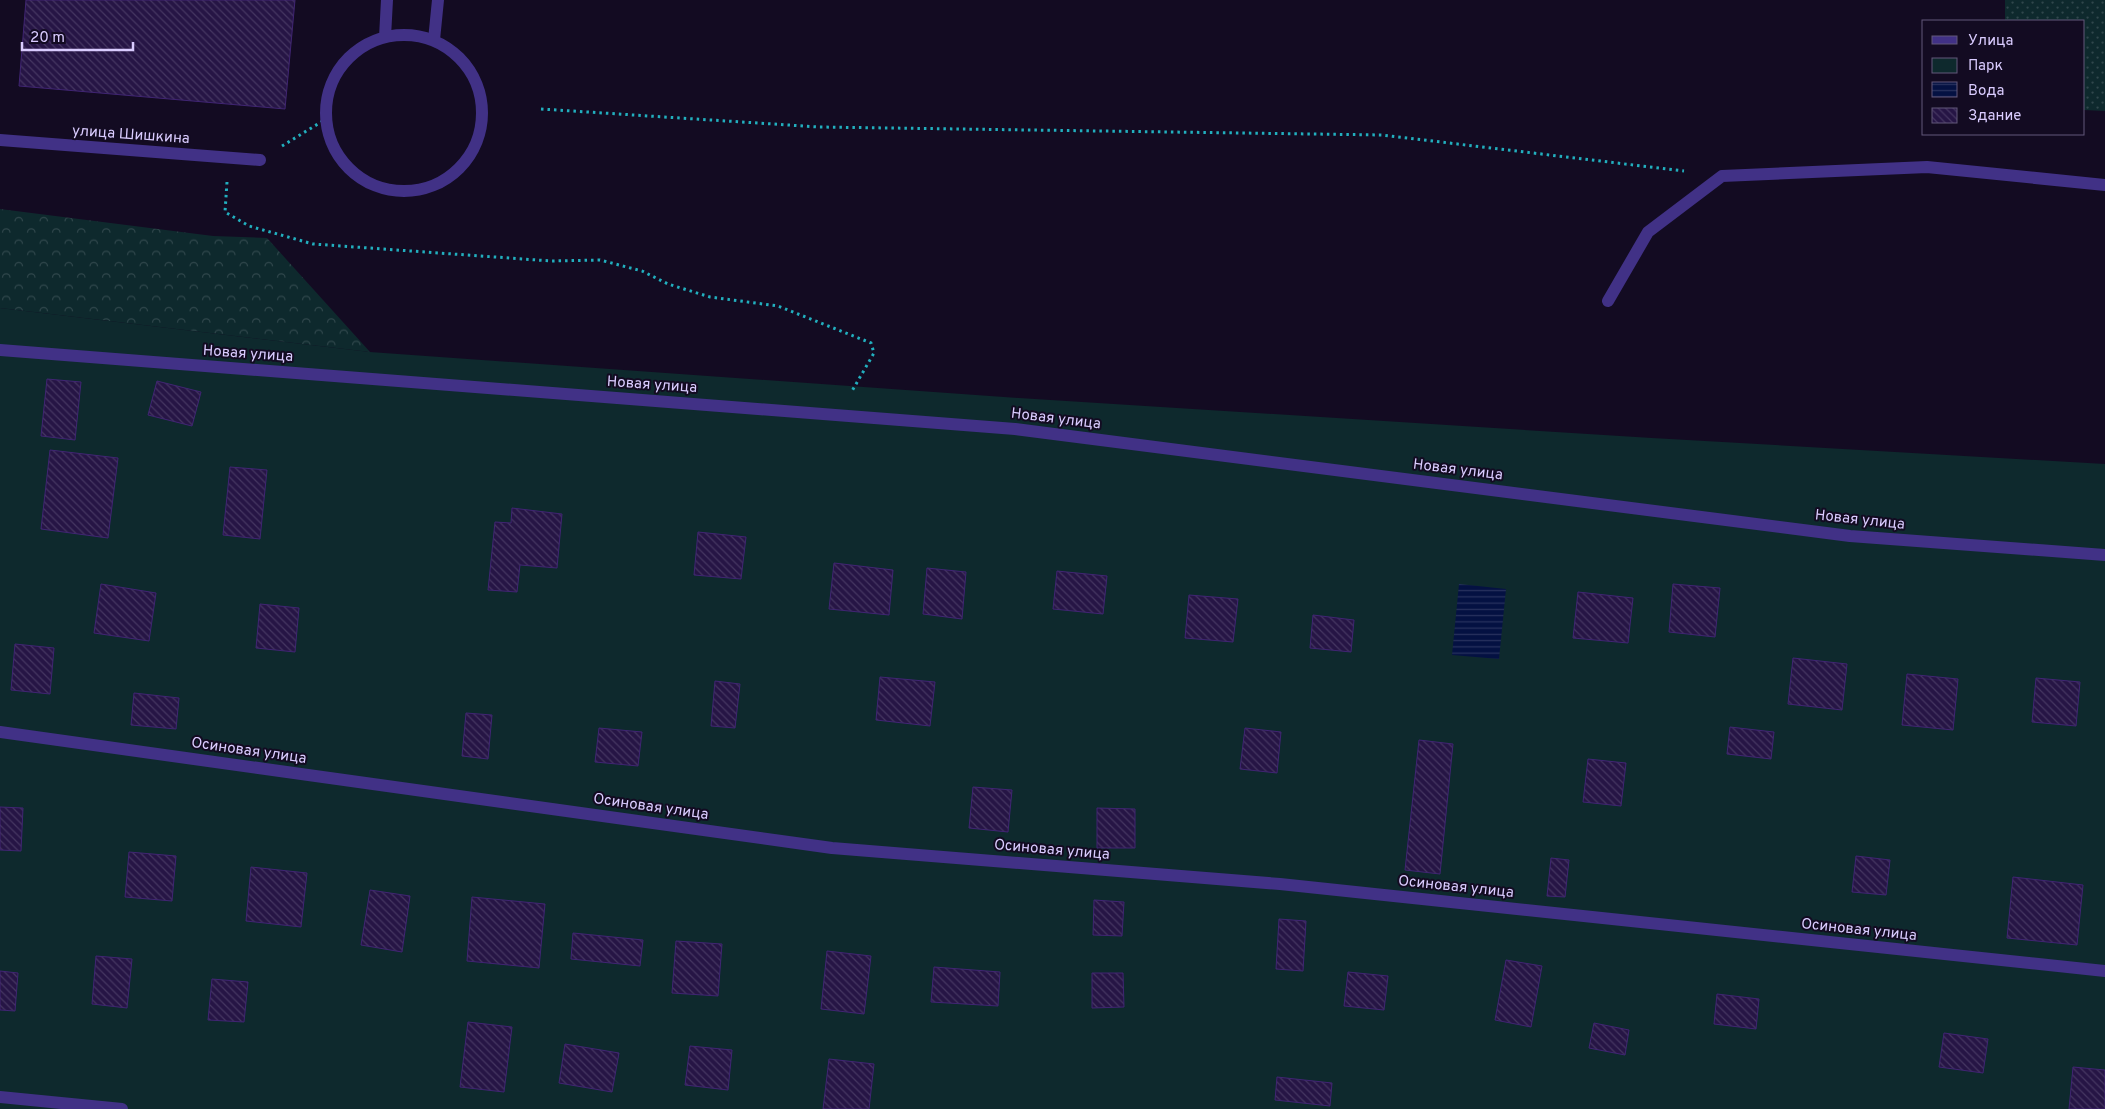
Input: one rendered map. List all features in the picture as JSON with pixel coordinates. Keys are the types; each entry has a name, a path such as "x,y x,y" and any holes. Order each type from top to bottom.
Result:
{"street":[{"path":"385,36 386,0"},
{"path":"434,40 438,0"},
{"path":"407,34 434,40 450,49 464,61 474,77 480,94 483,113 480,131 474,148 464,163 450,176 434,185 417,190 398,191 380,187 364,180 349,168 338,154 330,137 326,119 327,100 332,83 340,67 368,43 385,36 407,34"},
{"name":"улица Шишкина","path":"0,140 260,160"},
{"path":"1608,301 1648,232 1722,176 1927,167 2105,186"},
{"name":"Новая улица","path":"0,350 1015,428 1850,536 2105,555"},
{"name":"Осиновая улица","path":"0,732 832,848 1280,884 2105,971"},
{"path":"0,1097 122,1109"}],"path":[{"path":"541,109 819,127 1382,135 1722,176"},
{"path":"260,160 326,119"},
{"path":"228,158 225,212 249,226 313,244 551,261 600,260 642,270 668,284 710,297 778,306 871,343 874,353 860,378"}],"green space":[{"path":"2005,0 2105,0 2105,111 2085,110 2085,20 2005,20"},
{"path":"0,209 213,236 267,238 370,352 0,308"},
{"path":"0,308 370,352 1019,398 1652,438 2105,464 2105,1109 0,1109"}],"water":[{"path":"1459,584 1506,589 1499,659 1452,655"}],"building":[{"path":"26,0 295,0 285,109 19,86"},
{"path":"47,379 81,382 75,440 41,436"},
{"path":"157,381 201,392 192,426 148,415"},
{"path":"50,450 118,458 108,538 41,529"},
{"path":"230,467 267,470 260,539 223,535"},
{"path":"512,508 562,514 557,568 520,565 517,592 488,590 495,522 511,523"},
{"path":"698,532 746,537 741,579 694,575"},
{"path":"834,563 893,570 889,615 829,609"},
{"path":"927,568 966,572 962,619 923,614"},
{"path":"1057,571 1107,576 1103,614 1053,609"},
{"path":"101,584 156,593 149,641 94,633"},
{"path":"1673,584 1720,588 1715,637 1669,632"},
{"path":"1578,592 1633,598 1628,643 1573,638"},
{"path":"1189,595 1238,599 1233,642 1185,638"},
{"path":"260,604 299,608 295,652 256,648"},
{"path":"1313,615 1354,620 1351,652 1310,648"},
{"path":"15,644 54,648 50,694 11,690"},
{"path":"1793,658 1847,664 1842,710 1788,704"},
{"path":"1907,674 1958,679 1953,730 1902,725"},
{"path":"880,677 935,682 930,726 876,720"},
{"path":"2036,678 2080,682 2076,726 2032,722"},
{"path":"715,681 740,684 735,728 711,726"},
{"path":"134,693 179,698 176,729 131,725"},
{"path":"466,713 492,715 488,759 462,756"},
{"path":"1730,727 1774,732 1771,759 1727,754"},
{"path":"599,728 642,732 638,766 595,762"},
{"path":"1245,728 1281,732 1277,773 1240,769"},
{"path":"1419,740 1453,744 1440,874 1405,870"},
{"path":"1588,759 1626,763 1621,806 1583,802"},
{"path":"973,787 1012,790 1008,832 969,828"},
{"path":"0,807 23,808 21,851 0,850"},
{"path":"1097,808 1135,809 1135,848 1097,848"},
{"path":"129,852 176,856 172,901 125,897"},
{"path":"1856,856 1890,860 1886,895 1852,892"},
{"path":"1551,858 1569,860 1565,897 1547,896"},
{"path":"251,867 307,873 301,927 246,921"},
{"path":"2013,877 2083,885 2077,945 2007,938"},
{"path":"370,890 410,896 402,952 361,945"},
{"path":"472,897 545,904 539,968 467,961"},
{"path":"1094,900 1124,902 1122,936 1093,935"},
{"path":"1279,919 1306,921 1303,971 1276,969"},
{"path":"573,933 643,940 640,966 571,959"},
{"path":"676,941 722,944 718,996 672,993"},
{"path":"827,951 871,956 864,1014 821,1009"},
{"path":"96,956 132,959 127,1008 92,1004"},
{"path":"1506,960 1542,966 1531,1027 1495,1020"},
{"path":"934,967 1000,972 998,1006 931,1002"},
{"path":"0,971 18,973 15,1011 0,1010"},
{"path":"1348,972 1388,976 1384,1010 1344,1006"},
{"path":"1092,973 1123,973 1124,1007 1092,1008"},
{"path":"212,979 248,982 244,1022 208,1020"},
{"path":"1717,994 1759,999 1756,1029 1714,1024"},
{"path":"468,1022 512,1027 504,1092 460,1087"},
{"path":"1594,1023 1629,1030 1625,1055 1589,1048"},
{"path":"1944,1033 1988,1039 1983,1073 1939,1067"},
{"path":"565,1044 619,1053 612,1092 559,1083"},
{"path":"690,1046 732,1050 728,1090 685,1085"},
{"path":"829,1059 874,1064 869,1109 823,1109"},
{"path":"2073,1067 2105,1070 2105,1109 2069,1109"},
{"path":"1277,1077 1332,1083 1330,1106 1275,1100"}]}
